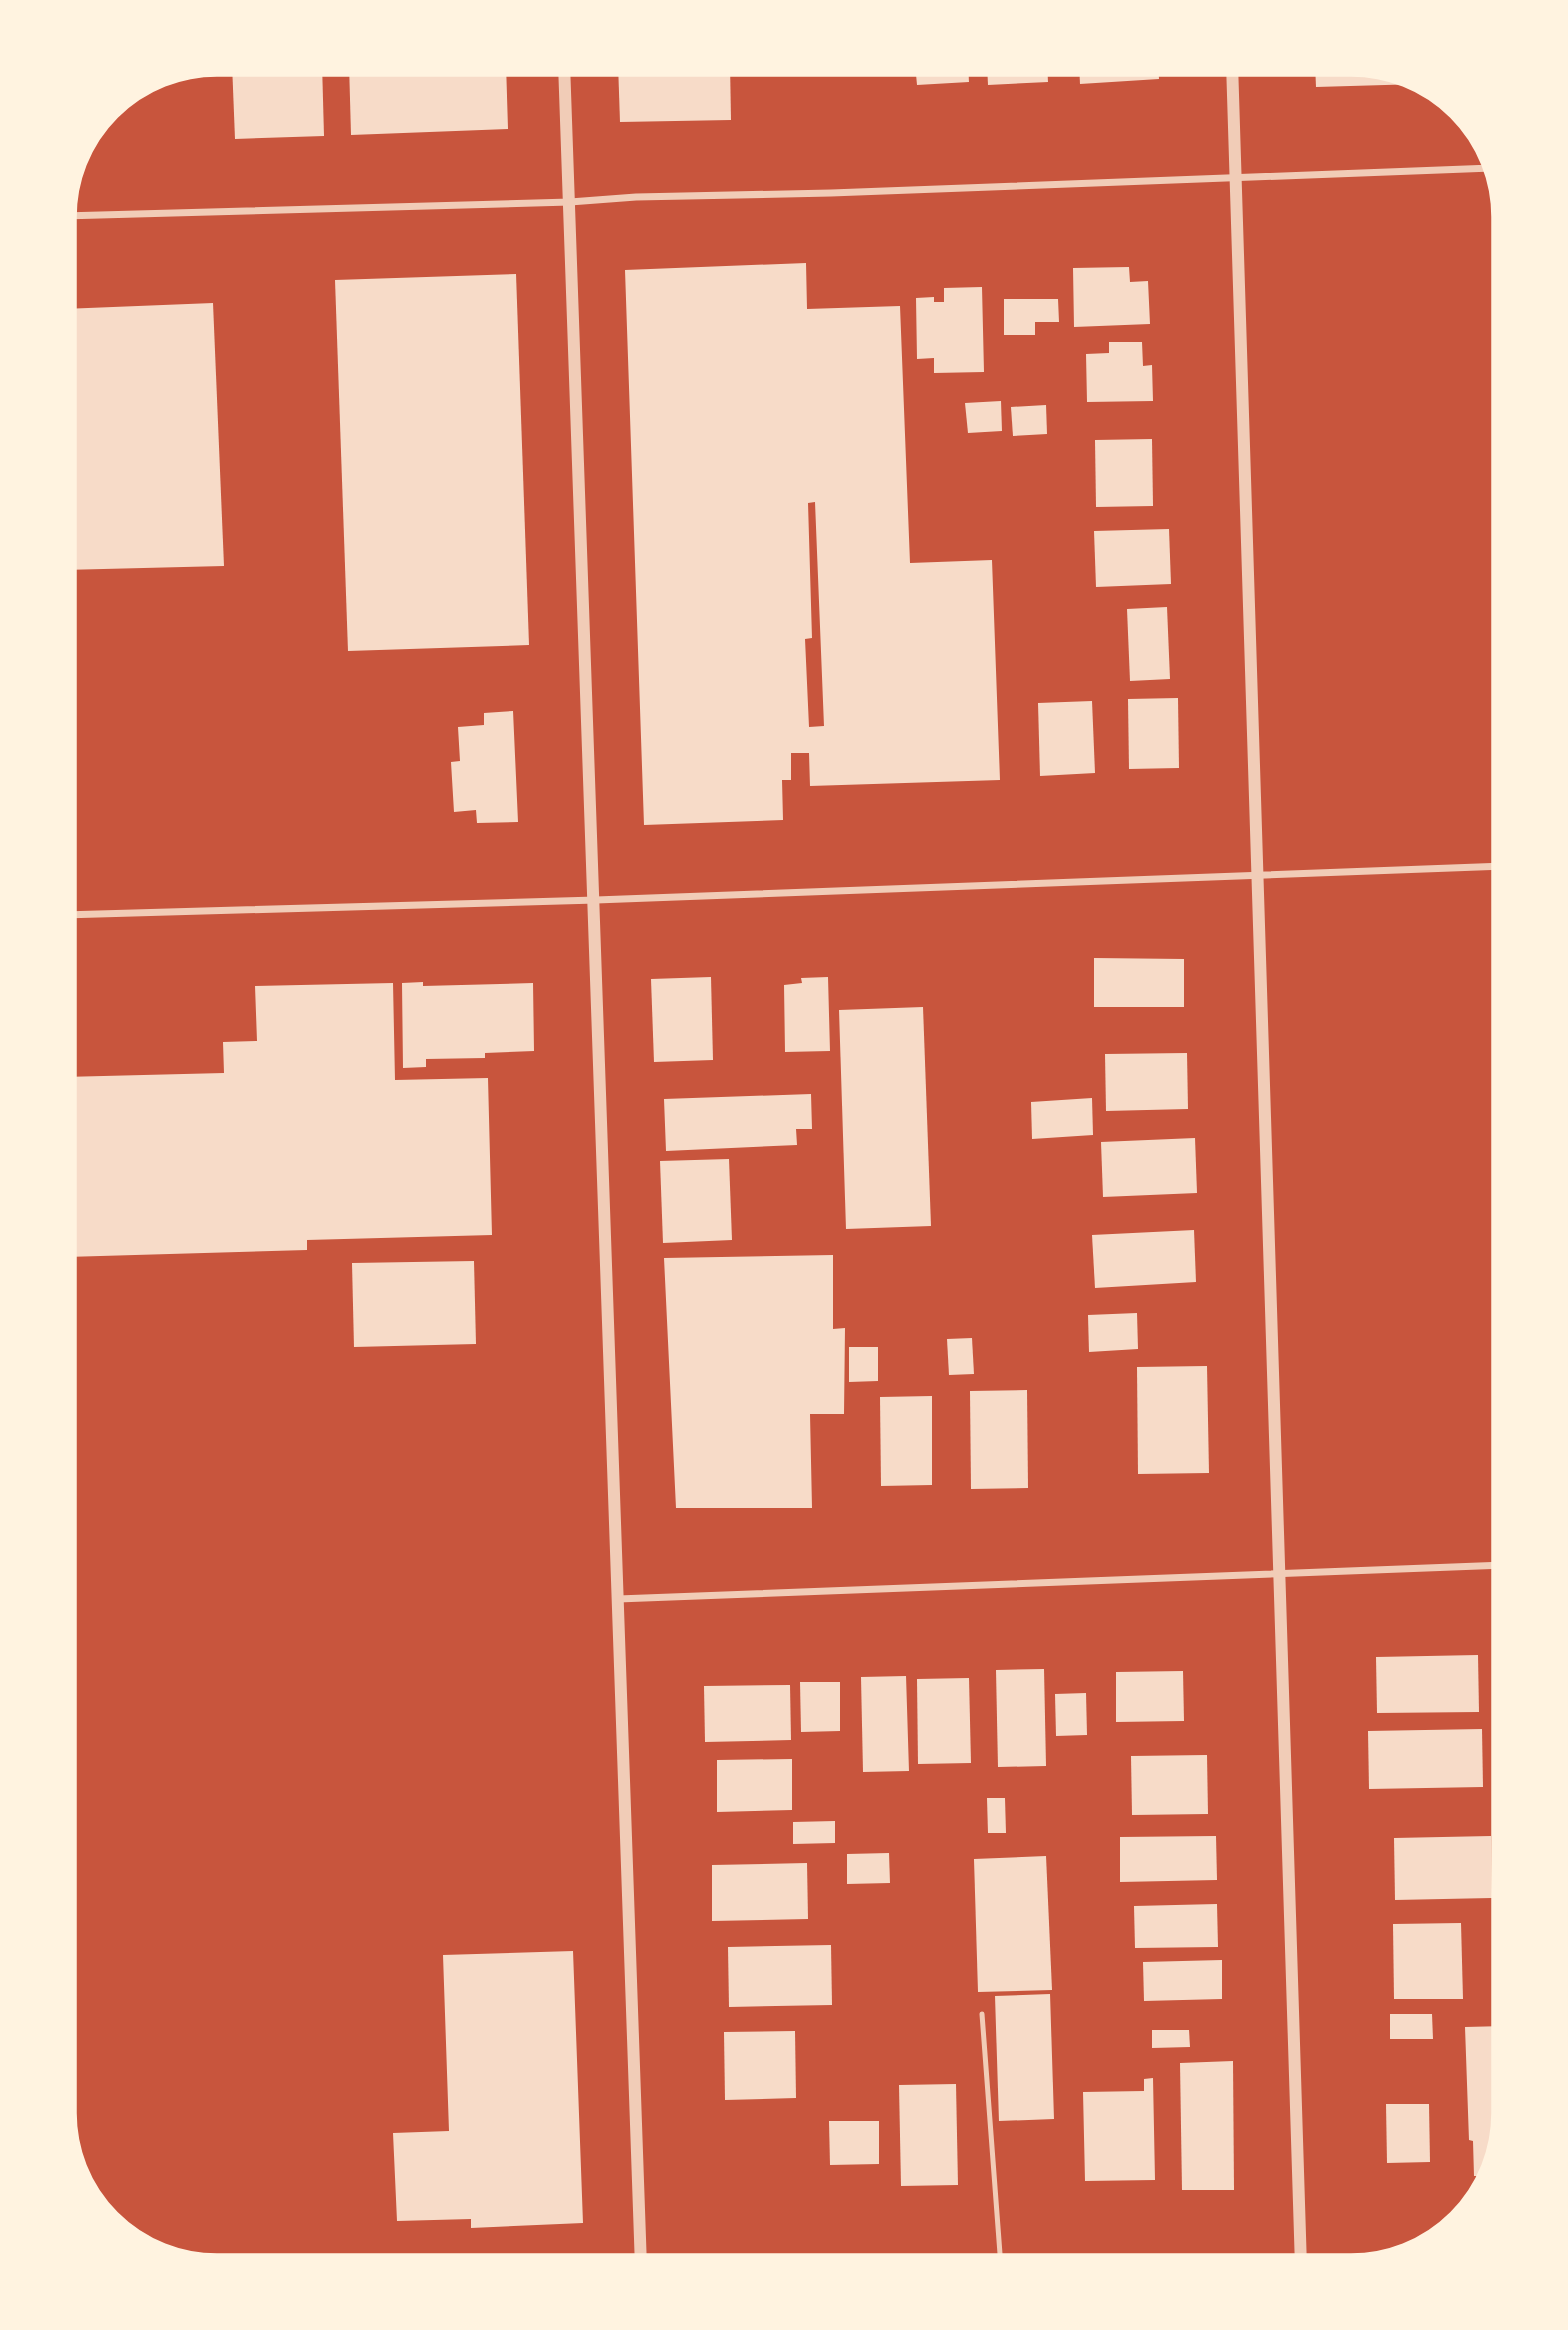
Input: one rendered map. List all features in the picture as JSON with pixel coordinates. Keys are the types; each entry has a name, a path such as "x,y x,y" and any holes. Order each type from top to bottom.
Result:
{"street":[{"path":"565,76 596,900 641,2254"},
{"path":"1232,76 1301,2255"},
{"path":"76,215 570,202 636,197 831,193 1484,168"},
{"path":"76,915 596,900 1493,866"},
{"path":"617,1599 1493,1565"}],"lane":[{"path":"982,2014 1001,2255"}],"building":[{"path":"233,76 322,76 324,136 235,139"},
{"path":"349,76 506,76 508,129 351,135"},
{"path":"618,76 730,76 731,120 620,122"},
{"path":"916,76 969,76 969,82 917,85"},
{"path":"988,76 1048,76 1048,82 988,85"},
{"path":"1080,76 1159,76 1159,79 1080,84"},
{"path":"1316,76 1360,76 1401,85 1316,87"},
{"path":"806,263 807,309 900,306 910,563 992,560 1000,780 810,786 809,753 791,753 791,780 782,780 783,820 644,825 625,270","holes":["815,502 824,726 809,727 805,639 812,638 808,503"]},
{"path":"1129,267 1130,282 1148,281 1150,324 1074,327 1073,268"},
{"path":"516,274 529,645 348,651 335,280"},
{"path":"982,287 984,372 934,373 934,358 917,359 916,298 934,297 934,302 944,302 944,288"},
{"path":"1004,299 1058,299 1059,322 1035,322 1035,335 1004,335"},
{"path":"213,303 224,566 76,570 76,308"},
{"path":"1109,342 1142,342 1143,366 1152,365 1153,401 1087,402 1086,354 1109,353"},
{"path":"1001,401 1002,431 968,433 965,403"},
{"path":"1046,405 1047,434 1013,436 1011,407"},
{"path":"1152,439 1153,506 1096,507 1095,440"},
{"path":"1169,529 1171,584 1096,587 1094,531"},
{"path":"1167,607 1170,679 1130,681 1127,609"},
{"path":"1178,698 1179,768 1129,769 1128,699"},
{"path":"1092,701 1095,773 1040,776 1038,703"},
{"path":"513,711 518,822 477,823 476,810 454,812 451,762 460,761 458,727 484,725 484,713"},
{"path":"1094,958 1184,959 1184,1007 1094,1007"},
{"path":"711,977 713,1060 654,1062 651,979"},
{"path":"828,977 830,1051 785,1052 784,985 802,983 801,978"},
{"path":"423,982 423,986 533,983 534,1051 485,1053 485,1058 426,1059 426,1067 403,1068 402,983"},
{"path":"393,983 395,1080 488,1078 492,1235 307,1240 307,1250 75,1257 76,1077 224,1073 223,1042 257,1041 255,986"},
{"path":"923,1007 931,1226 846,1229 839,1010"},
{"path":"1187,1053 1188,1109 1106,1111 1105,1054"},
{"path":"811,1094 812,1129 796,1129 797,1145 666,1151 664,1099"},
{"path":"1092,1098 1093,1135 1032,1139 1031,1102"},
{"path":"1195,1138 1197,1193 1103,1197 1101,1142"},
{"path":"729,1159 732,1240 663,1243 660,1161"},
{"path":"1194,1230 1196,1282 1095,1288 1092,1235"},
{"path":"833,1255 833,1329 845,1328 844,1414 810,1414 812,1508 676,1508 664,1258"},
{"path":"474,1261 476,1344 354,1347 352,1263"},
{"path":"1137,1313 1138,1349 1089,1352 1088,1315"},
{"path":"972,1338 974,1374 949,1375 947,1339"},
{"path":"849,1347 878,1347 878,1381 849,1382"},
{"path":"1207,1366 1209,1473 1138,1474 1137,1367"},
{"path":"1027,1390 1028,1488 971,1489 970,1391"},
{"path":"932,1396 932,1485 881,1486 880,1397"},
{"path":"1478,1655 1479,1712 1377,1713 1376,1657"},
{"path":"1044,1669 1046,1766 998,1767 996,1670"},
{"path":"1183,1671 1184,1721 1116,1722 1116,1672"},
{"path":"906,1676 909,1771 863,1772 861,1677"},
{"path":"969,1678 971,1763 918,1764 917,1679"},
{"path":"800,1682 840,1682 840,1731 801,1732"},
{"path":"790,1685 791,1740 705,1742 704,1686"},
{"path":"1086,1693 1087,1735 1056,1736 1055,1694"},
{"path":"1482,1729 1483,1787 1369,1789 1368,1731"},
{"path":"1207,1755 1208,1814 1132,1815 1131,1756"},
{"path":"792,1759 792,1810 717,1812 717,1760"},
{"path":"987,1798 1005,1798 1006,1833 988,1833"},
{"path":"835,1821 835,1843 793,1844 793,1822"},
{"path":"1216,1836 1217,1880 1120,1882 1120,1837"},
{"path":"1491,1836 1492,1898 1395,1900 1394,1838"},
{"path":"889,1853 890,1883 847,1884 847,1854"},
{"path":"1046,1856 1052,1990 978,1992 974,1859"},
{"path":"807,1863 808,1919 712,1921 712,1865"},
{"path":"1217,1904 1218,1947 1135,1948 1134,1906"},
{"path":"1461,1923 1463,1999 1394,1999 1393,1924"},
{"path":"831,1945 832,2005 729,2007 728,1947"},
{"path":"573,1951 583,2223 471,2228 471,2219 397,2221 393,2133 449,2131 443,1955"},
{"path":"1222,1960 1222,1999 1144,2001 1143,1962"},
{"path":"1050,1994 1054,2119 999,2121 995,1996"},
{"path":"1390,2014 1432,2014 1433,2039 1390,2039"},
{"path":"1493,2026 1492,2132 1478,2176 1474,2176 1473,2141 1469,2140 1465,2027"},
{"path":"1152,2030 1189,2030 1190,2047 1152,2048"},
{"path":"795,2031 796,2098 725,2100 724,2032"},
{"path":"1233,2061 1234,2190 1182,2190 1180,2063"},
{"path":"1153,2078 1155,2180 1085,2181 1083,2092 1144,2091 1144,2079"},
{"path":"956,2084 958,2185 901,2186 899,2085"},
{"path":"1386,2104 1429,2104 1430,2162 1387,2163"},
{"path":"829,2121 879,2121 879,2164 830,2165"}]}
